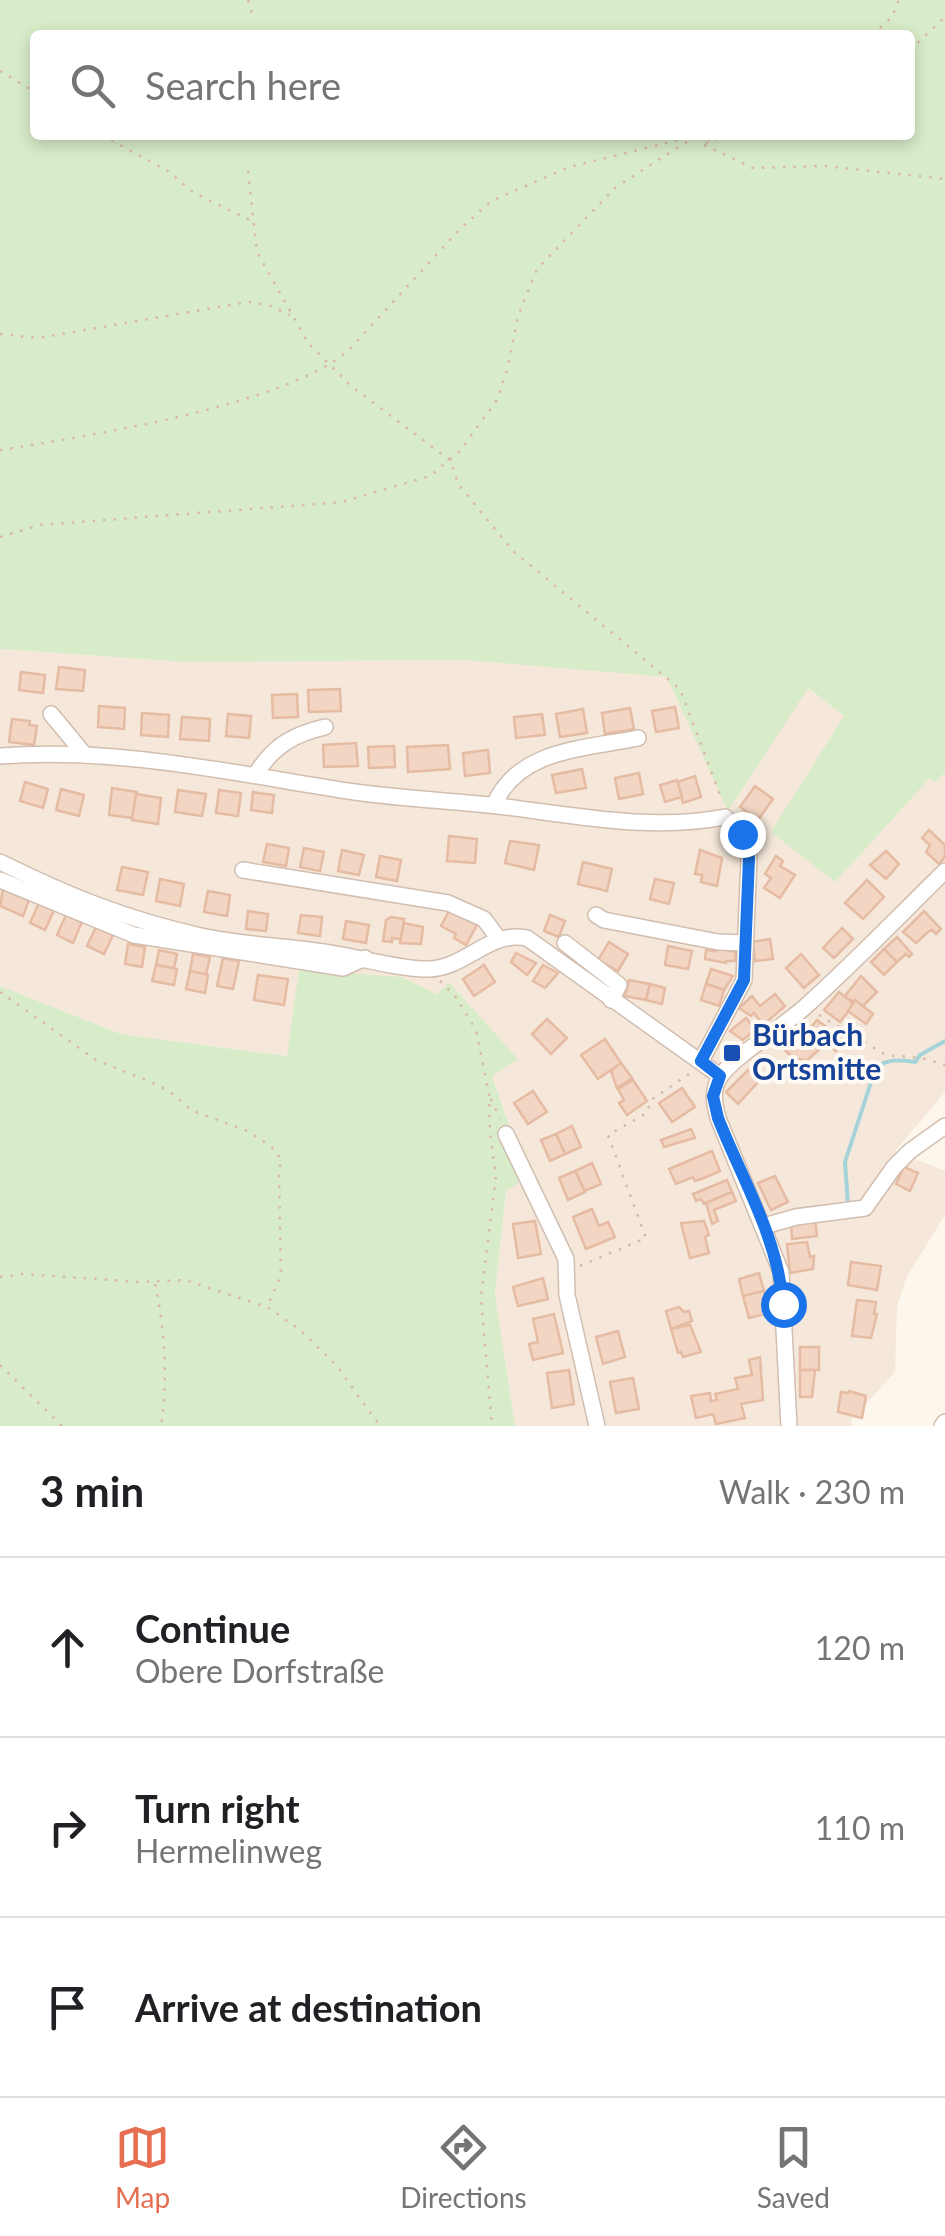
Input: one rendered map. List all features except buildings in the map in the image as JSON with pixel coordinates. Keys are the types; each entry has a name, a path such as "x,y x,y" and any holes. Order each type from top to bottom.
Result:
{"street":[{"path":"51,714 85,755"},
{"path":"256,774 267,756 281,744 303,732 326,727"},
{"path":"494,806 501,788 539,758 638,738"},
{"path":"0,756 85,755 256,774 356,792 674,824 725,817 742,834 749,858 744,980 701,1061"},
{"path":"0,862 84,902 142,922 205,937 428,970 474,953 498,938 527,938 720,1076"},
{"path":"244,870 448,903 484,919 498,938"},
{"path":"789,1426 780,1272 718,1118 713,1096 720,1076 806,1006 945,871"},
{"path":"0,880 134,935 342,968 366,958"},
{"path":"596,915 676,935 744,944"},
{"path":"566,943 619,985 611,1000"},
{"path":"764,1226 796,1217 864,1208 902,1159 945,1126"},
{"path":"506,1134 566,1258 567,1296 597,1426"}],"path":[{"path":"248,0 252,14"},
{"path":"878,30 892,17 900,0"},
{"path":"915,45 945,17"},
{"path":"0,71 30,89"},
{"path":"111,140 168,170 194,192 254,222"},
{"path":"0,450 188,414 247,398 328,365 350,350 460,229 491,202 569,167 680,140"},
{"path":"0,536 40,525 342,502 422,480 451,461 497,400 518,316 537,269 616,187 690,140"},
{"path":"699,140 754,168 825,166 945,179"},
{"path":"702,144 708,140"},
{"path":"702,144 715,140"},
{"path":"248,171 257,252 308,343 351,386 451,461 458,484 513,551 680,689 720,788 725,817"},
{"path":"0,334 38,338 248,302 268,305 291,316"},
{"path":"428,970 456,997 476,1030 489,1094 496,1176 481,1297 492,1426"},
{"path":"0,992 96,1060 170,1092 191,1110 247,1131 278,1153 281,1276 267,1307"},
{"path":"806,1006 886,1055 922,1058 945,1065"},
{"path":"586,1264 646,1238 608,1135 646,1113 651,1100 689,1076 701,1061"},
{"path":"489,1094 506,1134"},
{"path":"0,1277 24,1274 155,1282 185,1280 267,1307 299,1328 336,1365 380,1426"},
{"path":"155,1282 163,1317 165,1384 161,1426"},
{"path":"0,1365 62,1426"}],"shaded area":[{"path":"0,649 187,662 464,660 807,688 844,716 772,832 930,778 936,782 945,772 945,1092 895,1151 945,1171 945,1215 906,1278 897,1306 895,1372 851,1420 852,1426 515,1426 495,1294 506,1191 519,1183 515,1143 492,1076 437,994 402,977 288,1056 121,1034 0,986"}],"green space":[{"path":"0,0 945,0 945,772 936,782 930,778 835,882 771,832 844,716 808,688 728,811 667,677 464,660 186,662 0,649"},
{"path":"299,970 402,977 437,994 449,982 518,1059 492,1076 515,1143 519,1183 506,1191 495,1294 515,1426 0,1426 0,986 121,1034 287,1056"}],"waterway":[{"path":"848,1205 845,1162 875,1070 888,1062 915,1062 945,1041"},
{"path":"794,1210 818,1207"}],"place":[{"name":"Bürbach Ortsmitte","path":"732,1053"}],"route":[{"path":"742,834 749,858 744,980 701,1061 720,1076 713,1096 718,1118 772,1248 780,1272 783,1304"}]}
